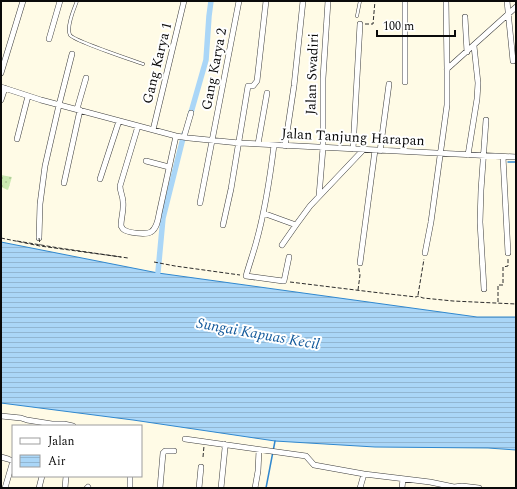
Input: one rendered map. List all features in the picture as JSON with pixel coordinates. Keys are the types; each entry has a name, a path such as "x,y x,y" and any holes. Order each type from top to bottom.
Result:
{"street":[{"path":"1,73 23,1"},
{"path":"49,39 60,1"},
{"name":"Gang Karya 1","path":"153,130 184,1"},
{"name":"Gang Karya 2","path":"200,203 239,1"},
{"path":"223,225 231,189 248,86 253,86 257,81 266,1"},
{"path":"286,146 303,1"},
{"name":"Jalan Swadiri","path":"319,196 323,148 323,78 328,1"},
{"path":"405,1 405,82"},
{"path":"425,253 431,222 447,105 446,1"},
{"path":"507,1 514,61"},
{"path":"447,69 516,7"},
{"path":"465,17 467,52"},
{"path":"354,149 360,24"},
{"path":"468,155 477,95 474,46"},
{"path":"39,238 40,204 45,166 72,54"},
{"path":"64,183 78,110 86,78"},
{"path":"360,263 377,150 389,84"},
{"path":"1,100 3,88"},
{"name":"Jalan Tanjung Harapan","path":"3,88 59,105 182,137 212,141 286,146 516,157"},
{"path":"258,144 267,93"},
{"path":"17,139 28,96"},
{"path":"138,126 120,186 123,200 121,227 128,232 144,234 151,232 154,228 159,214 169,166 191,113"},
{"path":"100,179 119,120"},
{"path":"484,289 480,222 486,120"},
{"path":"274,145 263,213 256,244 246,276 283,281 289,257"},
{"path":"282,245 319,196 364,149"},
{"path":"503,156 508,253"},
{"path":"146,161 169,166"},
{"path":"263,213 296,225"},
{"path":"1,416 64,425"},
{"path":"185,439 306,456 314,465 363,475 429,482 454,487 462,486 479,488"},
{"path":"221,488 225,448 224,444"},
{"path":"255,488 259,450"},
{"path":"160,488 163,453 164,451 174,451"},
{"path":"1,457 12,461"},
{"path":"5,488 12,464"},
{"path":"199,488 201,467"},
{"path":"360,488 363,475"},
{"path":"40,488 42,477"},
{"path":"65,488 66,477"},
{"path":"130,477 130,488"},
{"path":"402,488 403,479"},
{"path":"428,488 429,482"}],"lane":[{"path":"77,1 69,27 72,37 143,64"},
{"path":"357,16 360,1"}],"path":[{"path":"360,24 373,24 375,1"},
{"path":"1,238 40,246 121,256"},
{"path":"39,238 40,246"},
{"path":"17,241 128,258"},
{"path":"418,296 425,253"},
{"path":"498,303 498,285 503,285 503,267 508,266 508,253"},
{"path":"154,262 246,276"},
{"path":"358,291 360,263"},
{"path":"283,281 358,291 418,296 423,298 472,303 516,304"},
{"path":"203,458 204,442"}],"green space":[{"path":"1,175 12,177 8,190 1,187"}],"water":[{"name":"Sungai Kapuas Kecil","path":"1,242 158,273 477,317 516,317 516,450 488,448 375,447 275,441 133,420 1,403"}],"waterway":[{"path":"190,116 206,60 211,1"},
{"path":"158,272 163,218 184,134"},
{"path":"508,162 516,162"},
{"path":"266,488 275,441"}]}
